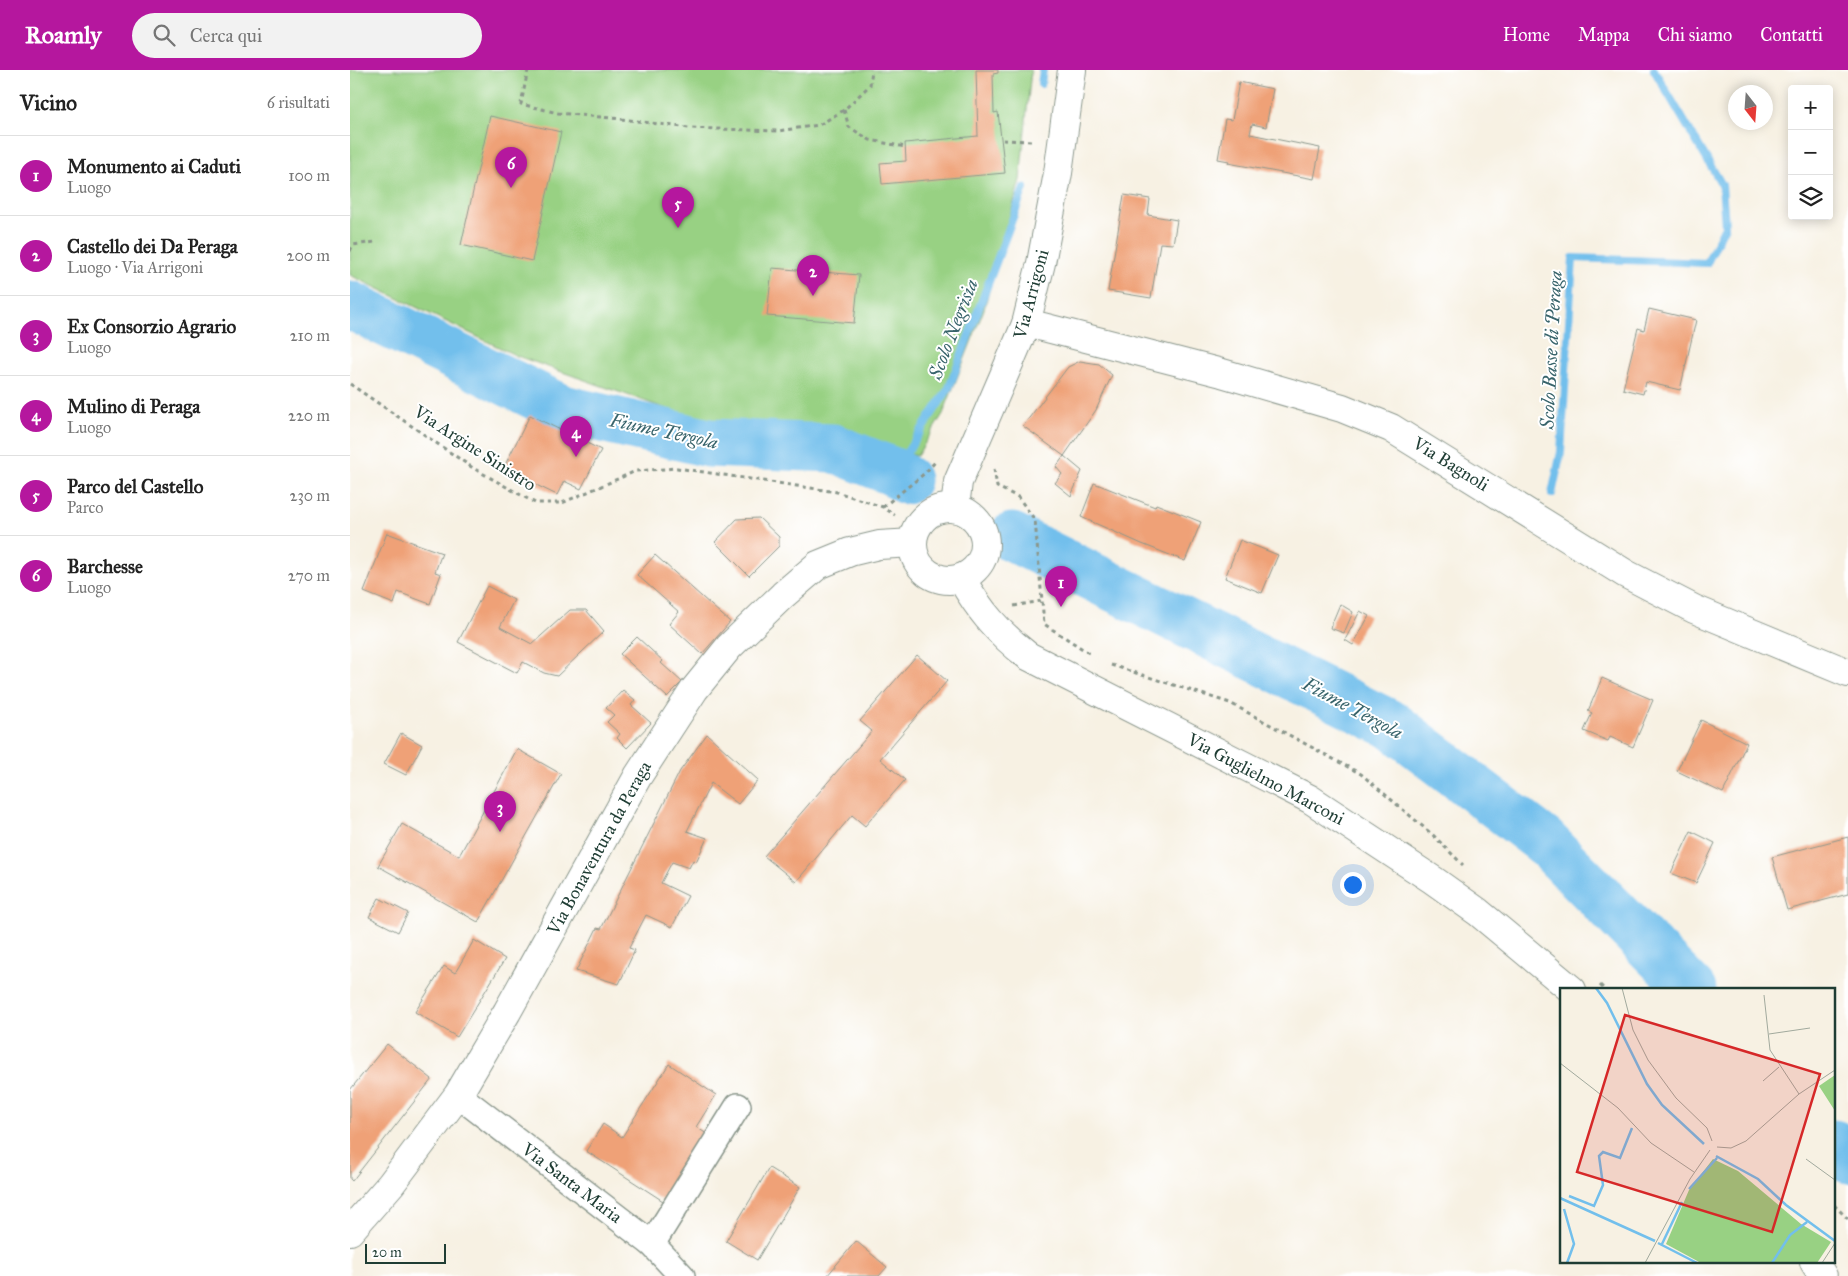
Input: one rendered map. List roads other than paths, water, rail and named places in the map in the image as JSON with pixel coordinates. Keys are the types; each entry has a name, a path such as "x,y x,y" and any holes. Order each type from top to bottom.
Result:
{"main road":[{"name":"Via Arrigoni","path":"955,508 958,482 1026,324 1041,263 1058,173 1072,70"},
{"name":"Via Bagnoli","path":"1026,324 1043,326 1222,373 1342,408 1391,428 1626,574 1694,609 1848,672"},
{"path":"955,508 970,514 978,522 983,532 985,543 984,554 979,564 961,578 950,580 938,578 928,573 920,565 913,543 922,521 930,514 939,510 955,508"},
{"name":"Via Bonaventura da Peraga","path":"350,1232 408,1163 458,1095 507,1012 638,776 694,690 729,648 783,595 818,565 850,552 879,545 913,543"},
{"name":"Via Guglielmo Marconi","path":"961,578 987,619 1009,642 1028,656 1310,799 1478,912 1570,988"},
{"path":"1815,1264 1823,1276"}],"street":[{"name":"Via Santa Maria","path":"458,1095 652,1244 682,1276"},
{"path":"652,1244 738,1106"}],"waterway":[{"name":"Scolo Negrisia","path":"1041,84 1043,70"},
{"name":"Scolo Basse di Peraga","path":"1552,494 1561,452 1573,258 1707,263 1725,226 1722,185 1654,70"},
{"name":"Scolo Negrisia","path":"894,472 949,388 1024,188"},
{"name":"Fiume Tergola","path":"350,305 563,409 709,443 833,448 894,472 906,480"},
{"name":"Fiume Tergola","path":"1012,537 1392,725 1544,841 1690,988"},
{"name":"Fiume Tergola","path":"1836,1146 1848,1159"}],"place":[{"name":"Barchesse","path":"511,188"},
{"name":"Parco del Castello","path":"678,228"},
{"name":"Castello dei Da Peraga","path":"813,296"},
{"name":"Mulino di Peraga","path":"576,457"},
{"name":"Monumento ai Caduti","path":"1061,607"},
{"name":"Ex Consorzio Agrario","path":"500,832"}]}
